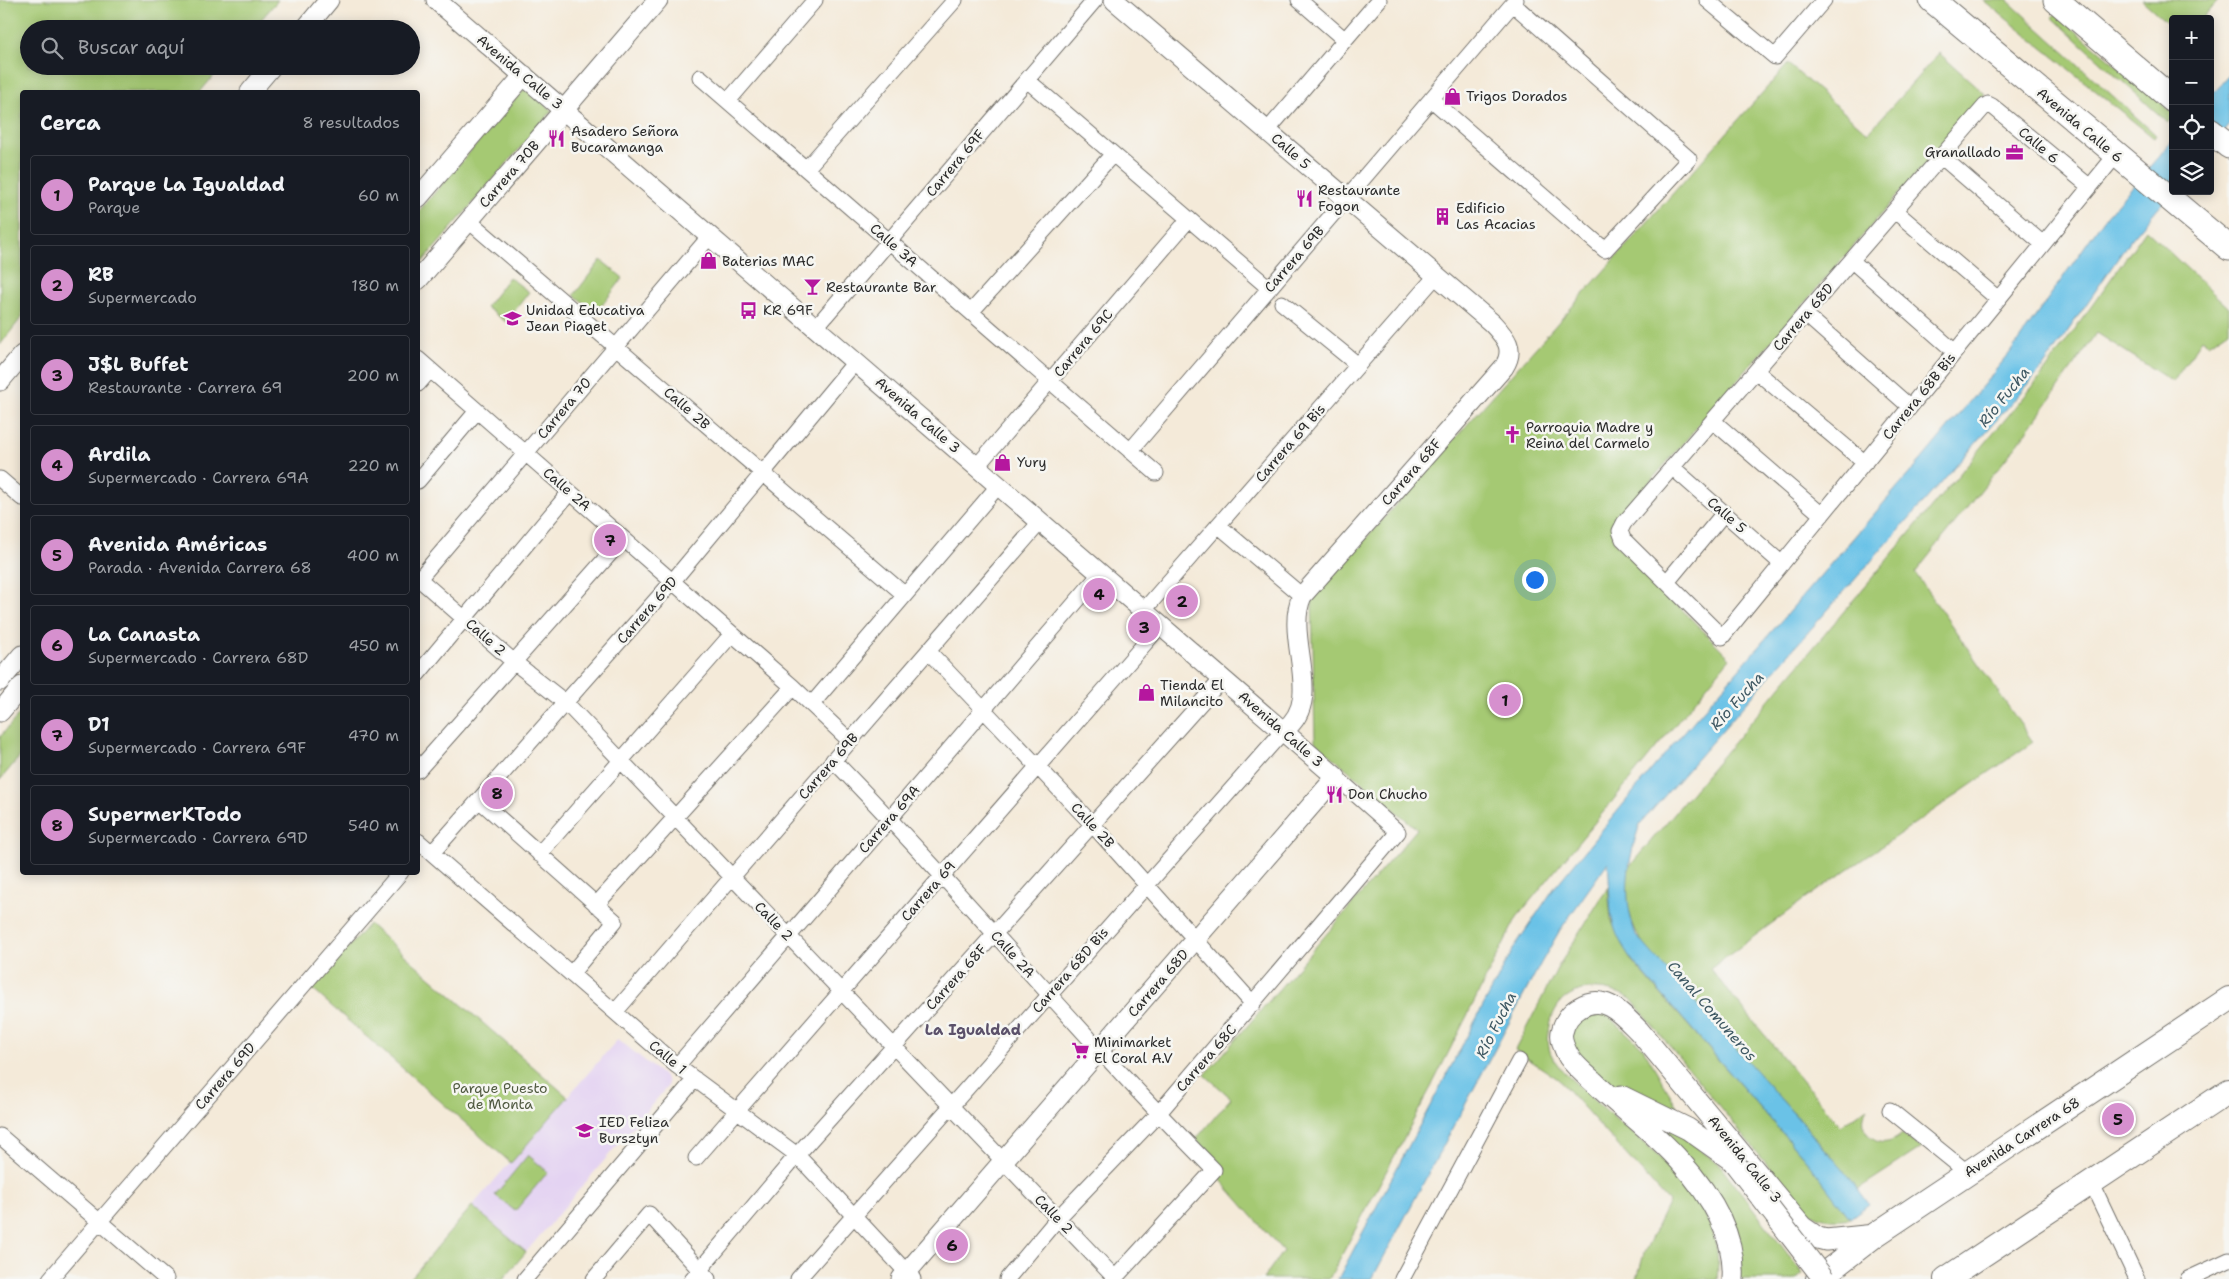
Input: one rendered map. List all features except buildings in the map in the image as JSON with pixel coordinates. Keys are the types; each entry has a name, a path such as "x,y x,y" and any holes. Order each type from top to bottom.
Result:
{"highway":[{"name":"Avenida Calle 6","path":"1932,0 2229,248"},
{"path":"2058,0 2169,97"}],"main road":[{"name":"Avenida Carrera 68","path":"1818,1279 1876,1235 2229,999"},
{"name":"Avenida Calle 3","path":"1733,1279 1732,1252 1727,1234 1706,1194 1666,1146 1588,1077 1570,1058 1563,1045 1561,1034 1566,1021 1576,1009 1595,1001 1606,1004 1624,1016 1639,1031 1802,1227 1818,1238 1826,1240 1876,1235"},
{"name":"Avenida Calle 3","path":"1639,1031 1692,1111 1824,1279"},
{"name":"Avenida Calle 3","path":"1588,1077 1607,1090 1688,1129 1733,1161"},
{"path":"1946,1279 2229,1091"}],"street":[{"path":"313,20 330,0"},
{"name":"Avenida Calle 3","path":"436,0 1284,730 1398,832"},
{"name":"Carrera 70B","path":"420,278 658,0"},
{"path":"728,101 814,0"},
{"path":"806,168 955,0"},
{"name":"Carrera 69F","path":"816,327 1095,0"},
{"name":"Calle 5","path":"1114,0 1492,323 1509,345"},
{"path":"1298,0 1345,40"},
{"path":"1267,131 1379,0"},
{"path":"1707,0 1775,57 1824,0"},
{"path":"2064,0 2080,20"},
{"path":"1431,99 1605,250 1689,159 1514,2"},
{"name":"Carrera 69B","path":"1130,451 1514,2"},
{"path":"252,90 264,75"},
{"path":"420,196 524,76"},
{"name":"Calle 3A","path":"700,77 1156,473"},
{"path":"1027,80 1269,288"},
{"name":"Carrera 68D","path":"1667,582 1624,539 1620,531 1624,523 1988,104"},
{"name":"Calle 6","path":"1988,104 2090,187"},
{"path":"971,312 1113,154"},
{"path":"1942,157 2043,244"},
{"name":"Carrera 68B Bis","path":"1667,582 1722,637 2090,187 2123,161"},
{"path":"1895,211 1998,299"},
{"name":"Carrera 69C","path":"977,466 1189,219"},
{"name":"Calle 2B","path":"469,220 905,595"},
{"name":"Carrera 70","path":"420,577 710,236"},
{"path":"1852,261 1955,352"},
{"name":"Carrera 69 Bis","path":"1144,610 1436,276"},
{"path":"1282,303 1358,365"},
{"path":"1805,314 1910,407"},
{"name":"Carrera 68F","path":"1302,596 1504,367 1510,358 1509,345"},
{"path":"0,381 20,357"},
{"name":"Calle 2A","path":"420,360 793,686 850,741"},
{"name":"Carrera 69D","path":"423,848 479,800 566,703 672,582 856,361"},
{"path":"420,382 430,370"},
{"path":"1756,370 1864,463"},
{"path":"420,479 477,411"},
{"path":"1713,421 1822,515"},
{"name":"Calle 5","path":"1672,467 1782,564"},
{"path":"0,479 20,496"},
{"path":"812,704 999,485"},
{"path":"420,672 570,492"},
{"path":"1667,582 1724,513"},
{"name":"Carrera 69B","path":"615,1012 1041,521"},
{"path":"1218,525 1302,596 1297,613 1302,708 1294,723 1284,730"},
{"path":"420,768 623,539"},
{"name":"Carrera 69A","path":"677,1066 1101,573"},
{"name":"Calle 2","path":"420,581 514,662 566,703 1115,1279"},
{"name":"Carrera 69","path":"696,1158 1161,625"},
{"path":"539,854 732,634"},
{"name":"Calle 2B","path":"928,651 1093,824 1252,1004"},
{"path":"0,681 20,657"},
{"name":"Carrera 68F","path":"700,1276 797,1155 1223,678"},
{"path":"596,904 676,818 793,686"},
{"path":"0,712 20,688"},
{"name":"Carrera 68D Bis","path":"798,1279 1284,730"},
{"name":"Calle 2A","path":"833,760 890,818 1158,1114 1214,1170 1115,1279"},
{"name":"Carrera 68D","path":"907,1277 1099,1050 1336,777"},
{"path":"479,800 615,921 571,974"},
{"name":"Carrera 68C","path":"1008,1279 1058,1218 1158,1114 1398,832"},
{"name":"Calle 1","path":"423,848 677,1066 797,1155 907,1277"},
{"name":"Carrera 69D","path":"50,1279 397,875"},
{"path":"1402,1279 1519,1061"},
{"path":"525,1279 694,1079"},
{"path":"1890,1110 1937,1149 1959,1179"},
{"path":"0,1136 166,1279"},
{"path":"2091,1182 2137,1279"},
{"path":"594,1279 649,1214 700,1276"},
{"path":"2188,1279 2229,1260"}],"shaded area":[{"name":"IED Feliza Bursztyn","path":"618,1039 665,1077 668,1082 667,1087 526,1252 472,1206"}],"green space":[{"path":"0,0 278,0 261,20 20,20 20,75 214,75 202,90 20,90 20,320 0,345"},
{"path":"1983,0 2007,0 2156,135 2154,138"},
{"path":"2142,0 2218,0 2205,15 2169,15 2169,24"},
{"path":"2056,14 2169,110 2168,123 2052,17"},
{"path":"1939,53 1985,94 1628,507 1615,527 1614,541 1730,658 1517,917 1430,1089 1329,1279 1263,1279 1283,1251 1219,1178 1226,1169 1196,1139 1231,1098 1205,1075 1417,829 1315,742 1312,599 1788,64 1868,133"},
{"path":"525,88 552,111 420,265 420,210"},
{"path":"2146,230 2229,308 2229,330 2209,344 2202,339 2173,382 2097,333 2020,441 1915,573 2033,742 1802,901 1710,969 1840,1126 1867,1107 1864,1125 1871,1138 1878,1142 1885,1142 1894,1140 1902,1134 1921,1148 1858,1189 1828,1152 1647,949 1635,930 1629,910 1627,889 1629,867 2040,378"},
{"path":"601,260 623,278 596,313 574,295"},
{"path":"509,277 529,292 506,322 486,307"},
{"path":"20,713 20,756 0,780 0,737"},
{"path":"1608,887 1611,920 1631,960 1811,1166 1850,1218 1825,1218 1802,1207 1631,999 1619,993 1606,990 1581,990 1561,1002 1554,1012 1548,1038 1552,1056 1567,1075 1653,1151 1675,1173 1694,1196 1708,1222 1717,1249 1717,1279 1637,1279 1644,1253 1669,1202 1558,1079 1515,1050 1558,967"},
{"name":"Parque Puesto de Monta","path":"369,924 568,1097 511,1163 312,989"},
{"path":"1601,1009 1643,1048 1682,1115 1678,1118 1604,1079 1590,1069 1572,1050 1570,1033 1575,1017"},
{"path":"1640,1113 1677,1132 1720,1165 1803,1274 1796,1279 1738,1279 1740,1262"},
{"path":"528,1155 548,1172 515,1211 495,1195"},
{"path":"472,1206 526,1252 503,1279 410,1279"}],"water":[{"path":"2229,75 2229,124 2214,141 2214,105 2214,92"},
{"name":"Río Fucha","path":"2169,145 2169,195 2129,242 2041,370 1640,824 1632,852 1629,866 1628,893 1629,907 1636,935 1847,1174 1869,1204 1850,1218 1811,1166 1632,960 1623,947 1613,923 1608,862 1560,930 1541,963 1372,1279 1338,1279 1515,946 1555,887 1658,762 1922,459 2009,354 2104,219"}],"place":[{"name":"Trigos Dorados","path":"1452,96"},
{"name":"Asadero Señora Bucaramanga","path":"557,139"},
{"name":"Granallado","path":"2015,152"},
{"name":"Restaurante Fogon","path":"1304,198"},
{"name":"Edificio Las Acacias","path":"1442,216"},
{"name":"Baterias MAC","path":"708,261"},
{"name":"Restaurante Bar","path":"812,287"},
{"name":"KR 69F","path":"749,310"},
{"name":"Unidad Educativa Jean Piaget","path":"512,318"},
{"name":"Parroquia Madre y Reina del Carmelo","path":"1512,435"},
{"name":"Yury","path":"1003,462"},
{"name":"D1","path":"610,540"},
{"name":"Ardila","path":"1099,594"},
{"name":"RB","path":"1182,601"},
{"name":"J$L Buffet","path":"1144,627"},
{"name":"Tienda El Milancito","path":"1146,693"},
{"name":"Parque La Igualdad","path":"1505,700"},
{"name":"SupermerKTodo","path":"497,793"},
{"name":"Don Chucho","path":"1334,794"},
{"name":"Minimarket El Coral A.V","path":"1080,1050"},
{"name":"Avenida Américas","path":"2118,1119"},
{"name":"IED Feliza Bursztyn","path":"585,1130"},
{"name":"La Canasta","path":"952,1245"}],"district":[{"name":"La Igualdad","path":"973,1030"}],"water label":[{"name":"Canal Comuneros","path":"1712,1011"}]}
